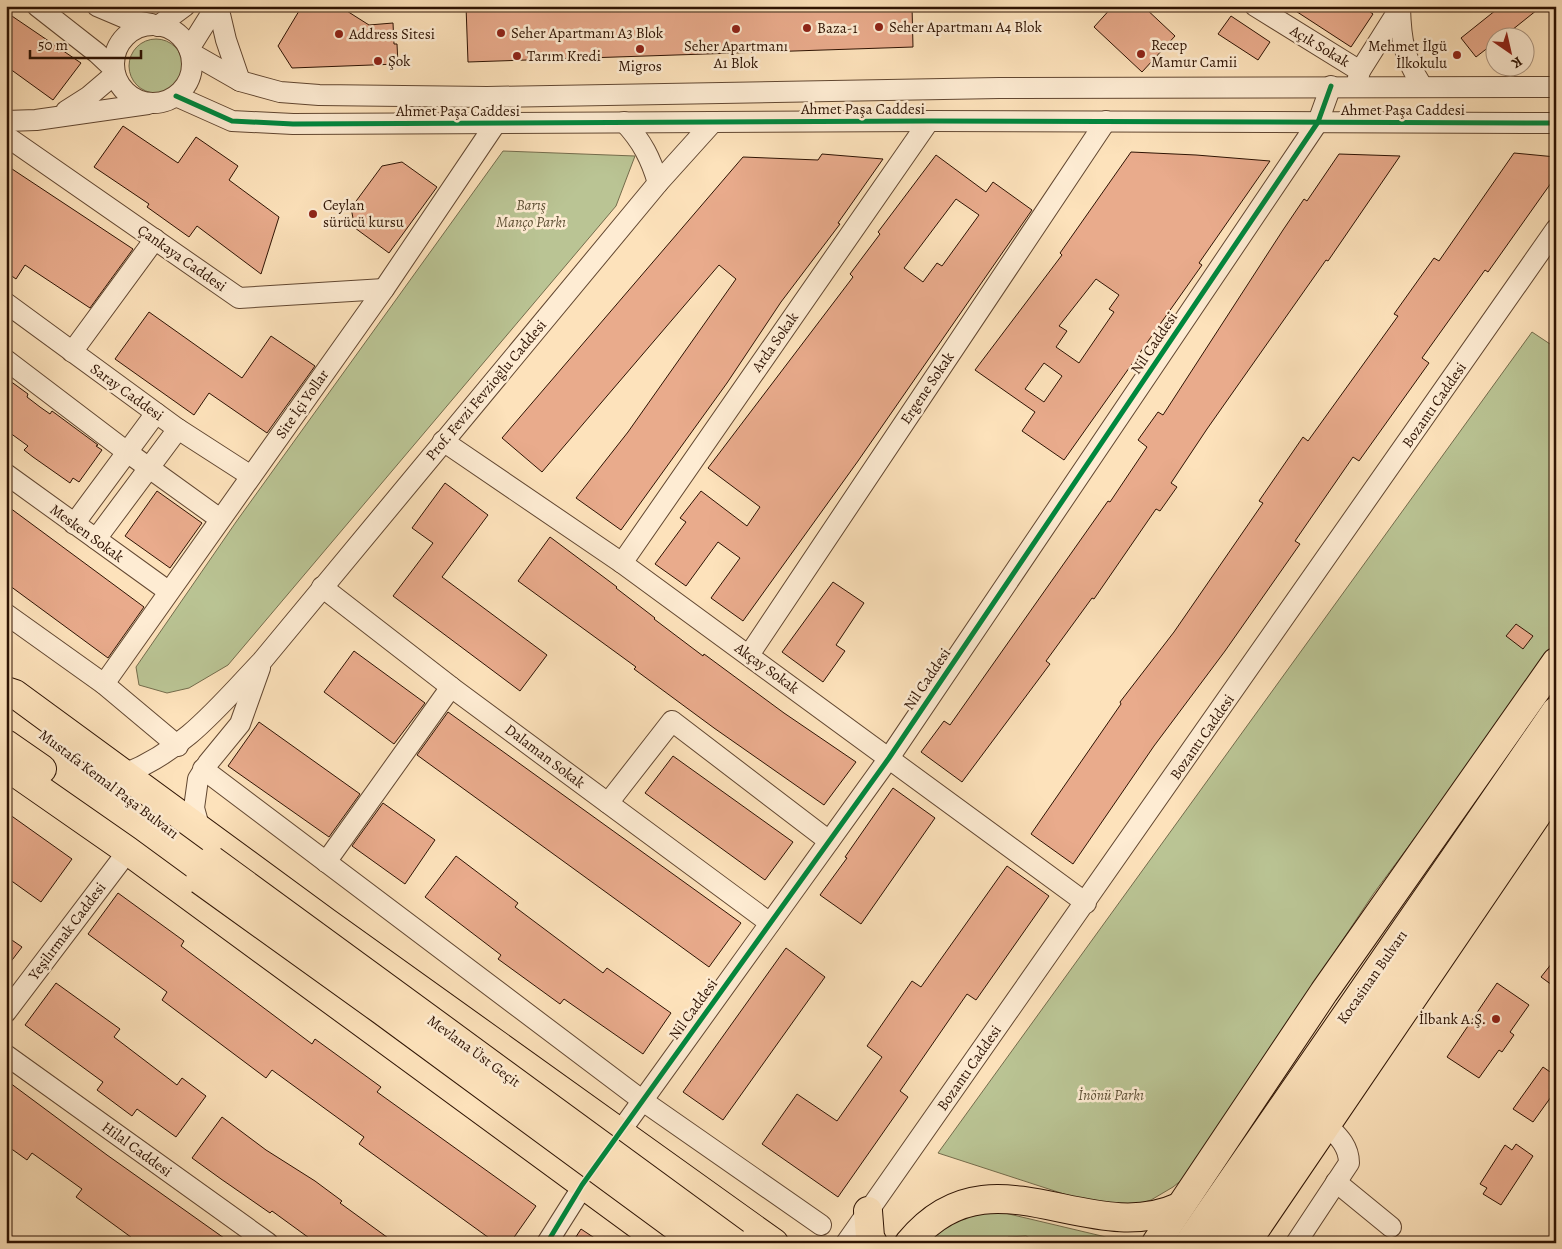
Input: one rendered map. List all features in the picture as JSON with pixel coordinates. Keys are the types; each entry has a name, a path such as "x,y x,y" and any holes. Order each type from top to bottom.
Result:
{"highway":[{"path":"1156,1243 1324,992 1556,662"},
{"path":"6,691 15,694 200,830 768,1240"},
{"name":"Mustafa Kemal Paşa Bulvarı","path":"6,706 152,817 206,870"},
{"path":"1426,919 1523,708"},
{"name":"Kocasinan Bulvarı","path":"1216,1243 1426,919 1556,711"},
{"name":"Mustafa Kemal Paşa Bulvarı","path":"6,744 206,870"},
{"name":"Kocasinan Bulvarı","path":"1189,1243 1426,919 1556,748"},
{"path":"6,766 128,851 663,1243"},
{"path":"1426,919 1556,780"},
{"path":"1246,1243 1556,786"},
{"name":"Mevlana Üst Geçit","path":"206,870 698,1243"},
{"name":"Mevlana Üst Geçit","path":"206,870 735,1243"},
{"path":"521,1140 542,1147 556,1145 568,1138 573,1131 573,1116 557,1086"},
{"path":"908,1242 936,1218 954,1209 971,1204 993,1204 1116,1229 1144,1225 1157,1220 1182,1205"},
{"path":"868,1211 870,1237 873,1243"}],"street":[{"path":"37,6 97,53 114,72 119,85 129,96 150,104"},
{"path":"9,127 55,117 163,102 176,96 185,87 191,75 190,51 178,34 157,25 130,20 97,6"},
{"path":"55,117 88,97 114,72 116,52 125,36 140,27 157,25 185,6"},
{"path":"190,51 217,6"},
{"path":"217,6 240,81"},
{"name":"Açık Sokak","path":"1255,6 1358,78"},
{"path":"1358,78 1400,7"},
{"path":"1400,7 1401,39 1410,67 1422,86"},
{"name":"Ahmet Paşa Caddesi","path":"190,51 240,81 280,92 319,95 477,97 816,90 1332,86 1358,78 1422,86 1556,87"},
{"name":"Nil Caddesi","path":"547,1243 582,1185 889,758 1318,122 1332,86"},
{"name":"Ahmet Paşa Caddesi","path":"176,96 232,121 293,124 929,121 1556,123"},
{"name":"Arda Sokak","path":"622,562 929,121"},
{"name":"Ergene Sokak","path":"749,655 1106,121"},
{"path":"624,122 640,139 651,160 658,183"},
{"name":"Prof. Fevzi Fevzioğlu Caddesi","path":"262,661 658,183 713,122"},
{"name":"Site İçi Yollar","path":"104,684 168,591 384,289 496,123"},
{"name":"Çankaya Caddesi","path":"9,127 155,239 238,298 384,289"},
{"name":"Bozantı Caddesi","path":"846,1243 1556,230"},
{"path":"72,352 155,239"},
{"name":"Saray Caddesi","path":"6,303 156,413 251,476"},
{"path":"6,360 127,452 220,519"},
{"path":"74,524 156,413"},
{"path":"96,539 178,428"},
{"name":"Akçay Sokak","path":"443,441 622,562 1086,903"},
{"name":"Mesken Sokak","path":"6,474 168,591"},
{"name":"Dalaman Sokak","path":"322,587 451,687 770,923"},
{"path":"6,614 104,684 178,746"},
{"path":"124,774 152,763 178,746 262,661"},
{"path":"200,830 196,819 194,797 198,779 203,769 240,724 262,661"},
{"path":"326,862 451,687"},
{"path":"608,803 672,721 829,841"},
{"path":"203,769 643,1101 821,1225"},
{"name":"Yeşilırmak Caddesi","path":"6,1012 128,851"},
{"name":"Hilal Caddesi","path":"6,1055 268,1243"},
{"path":"1296,1243 1349,1163 1349,1156 1342,1140 1327,1125"},
{"path":"1336,1182 1391,1227"}],"green space":[{"path":"151,39 161,39 171,43 179,51 183,66 179,81 171,89 161,93 151,93 141,89 133,81 129,71 129,61 133,51 141,43"},
{"name":"Barış Manço Parkı","path":"503,151 635,156 616,206 228,665 189,688 167,693 139,685 136,667 236,522"},
{"name":"İnönü Parkı","path":"1532,332 1556,348 1556,647 1374,893 1183,1179 1151,1200 1138,1204 1101,1206 938,1153"},
{"path":"992,1210 1106,1237 1148,1237 1144,1243 1040,1243 1026,1236 1008,1237 1008,1243 923,1243 954,1217"}],"building":[{"name":"Address Sitesi","path":"302,6 339,6 369,25 393,23 394,44 397,44 398,64 292,68 278,46"},
{"path":"466,6 912,6 913,47 468,62"},
{"name":"Recep Mamur Camii","path":"1113,6 1143,6 1175,36 1142,72 1094,27"},
{"path":"1288,6 1362,6 1373,14 1351,47"},
{"path":"1501,6 1542,6 1514,28 1484,28 1484,51 1476,57 1461,38"},
{"path":"6,12 81,63 53,100 6,66"},
{"path":"1231,16 1270,42 1258,60 1218,34"},
{"path":"123,126 178,163 196,137 238,166 229,180 279,217 261,274 197,226 189,237 147,207 149,204 94,167"},
{"path":"1131,152 1270,161 1199,263 1202,265 1064,460 1022,431 1035,412 975,370 1062,255 1060,253","holes":["1096,279 1119,295 1109,309 1114,312 1079,363 1056,347 1067,331 1059,326","1044,363 1062,376 1044,402 1025,389"]},
{"path":"1514,153 1556,157 1556,176 1488,272 1485,270 1422,358 1429,363 1359,461 1353,457 1295,541 1300,544 1225,651 1154,746 1073,864 1031,834 1121,704 1120,702 1174,632 1263,503 1259,501 1303,437 1308,441 1398,316 1394,314 1434,258 1439,261"},
{"path":"822,154 883,159 838,223 840,224 781,302 727,383 621,530 576,498 628,432 736,279 719,265 542,472 502,438 743,157 818,160"},
{"path":"1339,154 1400,156 1328,261 1326,260 1207,429 1171,483 1177,487 1160,511 1156,509 1094,599 1092,598 1046,661 1050,664 962,782 921,752 944,721 950,725 1108,501 1110,502 1147,447 1138,440 1158,412 1163,415 1283,230 1304,199 1307,201"},
{"path":"936,155 986,192 993,182 1032,210 858,461 743,621 711,598 740,558 718,542 686,586 655,564 686,522 680,518 701,491 747,526 760,507 708,468 853,277 850,274 880,234 878,232","holes":["956,199 979,215 942,266 937,263 923,282 904,268"]},
{"path":"402,162 437,187 389,253 355,228 351,208 382,166"},
{"path":"6,165 133,249 90,308 25,265 16,279 6,272"},
{"path":"149,312 242,378 271,336 315,366 267,433 209,393 194,415 115,359"},
{"path":"6,378 28,394 27,397 40,407 50,414 52,411 102,450 79,482 73,478 70,483 33,457 24,450 28,446 6,430"},
{"path":"445,483 488,515 442,577 547,655 520,691 393,596 433,543 412,528"},
{"path":"157,491 202,523 170,568 125,536"},
{"path":"6,505 144,607 108,658 6,583"},
{"path":"550,537 617,587 654,619 703,656 704,654 784,713 856,762 824,805 714,728 634,669 636,667 518,581"},
{"path":"833,582 864,603 836,645 845,651 823,682 782,652"},
{"path":"1516,624 1533,636 1523,649 1506,636"},
{"path":"354,651 425,703 394,744 324,692"},
{"path":"448,712 741,923 709,967 417,755"},
{"path":"259,722 360,794 329,837 228,766"},
{"path":"673,756 793,842 765,880 645,793"},
{"path":"893,788 935,818 861,924 820,895"},
{"path":"383,803 435,840 405,884 352,846"},
{"path":"6,812 72,859 41,902 6,877"},
{"path":"456,856 518,903 515,907 603,973 607,968 671,1013 643,1054 564,999 560,1004 498,959 501,955 425,897"},
{"path":"1007,866 1049,896 976,1000 967,994 900,1091 908,1097 838,1197 762,1144 797,1094 837,1121 882,1057 867,1046 912,981 921,987"},
{"path":"118,893 184,941 181,946 312,1044 315,1039 381,1087 377,1092 536,1206 510,1243 496,1243 359,1144 364,1137 272,1070 266,1078 162,1000 167,992 88,934"},
{"path":"6,936 22,947 6,968"},
{"path":"786,948 825,977 723,1120 683,1092"},
{"path":"1556,958 1556,988 1541,977"},
{"path":"56,983 120,1029 114,1037 177,1085 182,1078 206,1096 176,1137 137,1109 132,1116 97,1090 103,1082 25,1025"},
{"name":"İlbank A.Ş.","path":"1497,983 1529,1005 1510,1032 1514,1035 1502,1052 1499,1050 1479,1078 1447,1057"},
{"path":"1543,1067 1556,1076 1556,1090 1533,1122 1513,1109"},
{"path":"6,1080 231,1243 139,1243 76,1197 82,1189 32,1153 27,1160 6,1145"},
{"path":"222,1117 266,1150 315,1181 342,1201 340,1203 395,1243 316,1243 272,1211 270,1213 192,1158"},
{"path":"1516,1144 1533,1156 1501,1205 1483,1194 1487,1188 1480,1184 1505,1145 1512,1150"},
{"path":"581,1229 602,1243 572,1243"}],"cycle path":[{"path":"547,1243 582,1185 889,758 1318,122 1331,86"},
{"path":"176,96 232,121 293,124 929,121 1556,123"}],"place":[{"name":"Seher Apartmanı A4 Blok","path":"879,27"},
{"name":"Baza-1","path":"807,28"},
{"name":"Seher Apartmanı A1 Blok","path":"736,29"},
{"name":"Seher Apartmanı A3 Blok","path":"501,33"},
{"name":"Address Sitesi","path":"339,34"},
{"name":"Migros","path":"640,49"},
{"name":"Recep Mamur Camii","path":"1141,54"},
{"name":"Mehmet İlgü İlkokulu","path":"1457,55"},
{"name":"Tarım Kredi","path":"517,56"},
{"name":"Şok","path":"378,61"},
{"name":"Ceylan sürücü kursu","path":"313,214"},
{"name":"İlbank A.Ş.","path":"1496,1019"}]}
